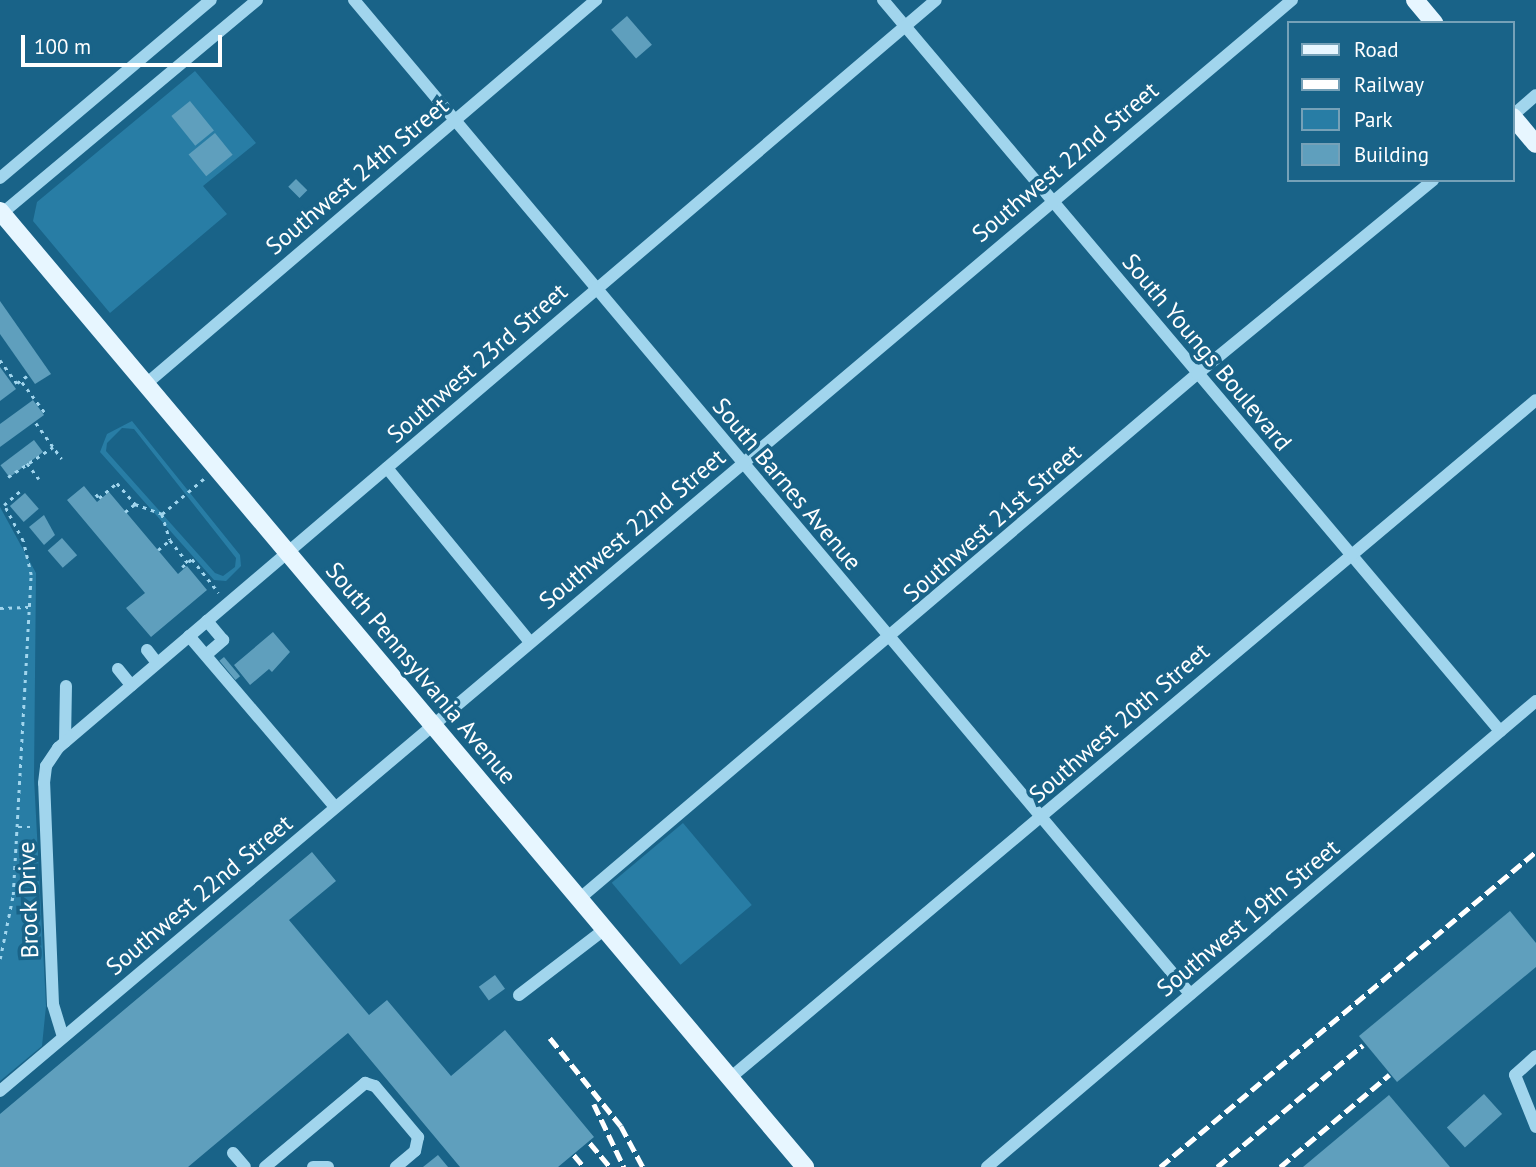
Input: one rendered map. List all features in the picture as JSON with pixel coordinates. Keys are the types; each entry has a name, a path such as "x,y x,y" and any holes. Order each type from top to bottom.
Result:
{"main road":[{"path":"1415,0 1432,21"},
{"path":"1515,118 1536,144"},
{"name":"South Pennsylvania Avenue","path":"1,213 805,1167"}],"street":[{"path":"0,178 211,0"},
{"path":"1,213 257,0"},
{"name":"South Barnes Avenue","path":"354,0 1190,994"},
{"name":"Southwest 24th Street","path":"146,384 596,0"},
{"name":"South Youngs Boulevard","path":"883,0 1500,731"},
{"name":"Southwest 23rd Street","path":"48,761 65,741 936,0"},
{"name":"Southwest 22nd Street","path":"0,1091 1052,199 1292,0"},
{"path":"1515,114 1536,95"},
{"name":"Southwest 21st Street","path":"579,899 891,638 1197,374 1431,182"},
{"name":"Southwest 20th Street","path":"730,1079 1041,818 1350,553 1536,400"},
{"path":"387,468 530,642"},
{"path":"206,655 223,640 207,621"},
{"path":"189,636 290,761 313,777 335,807"},
{"path":"147,650 157,663"},
{"path":"118,668 131,685"},
{"path":"65,741 66,687"},
{"name":"Southwest 19th Street","path":"987,1167 1536,701"},
{"name":"Brock Drive","path":"48,761 46,826 53,1004 63,1037"},
{"path":"519,995 605,929"},
{"path":"1536,1056 1515,1075 1536,1127"},
{"path":"265,1167 365,1083 374,1086 418,1137 415,1151 396,1167"},
{"path":"233,1153 245,1167"},
{"path":"313,1167 328,1167"}],"path":[{"path":"0,360 17,383 27,376"},
{"path":"21,381 45,413"},
{"path":"36,423 62,459"},
{"path":"8,477 53,447"},
{"path":"28,464 39,479"},
{"path":"162,514 206,477"},
{"path":"96,494 99,498 117,482 135,504 162,514"},
{"path":"0,958 11,911 31,571 23,541 4,505 20,491"},
{"path":"125,512 135,504"},
{"path":"162,514 170,540 188,563"},
{"path":"158,550 170,540"},
{"path":"182,567 192,559 219,593"},
{"path":"0,608 27,607"},
{"path":"17,827 46,826"}],"green space":[{"path":"195,71 256,143 203,186 227,214 110,313 33,221 37,202"},
{"path":"132,421 240,555 241,566 226,581 214,580 100,452 107,434","holes":["122,428 134,429 236,558 235,567 223,576 215,573 106,451 107,443"]},
{"path":"0,507 36,573 34,778 46,1006 42,1046 0,1081"},
{"path":"683,823 752,905 681,965 612,883"}],"building":[{"path":"627,16 652,45 636,58 611,30"},
{"path":"190,101 214,131 195,146 171,116"},
{"path":"215,133 233,155 206,176 189,154"},
{"path":"296,179 307,190 300,198 288,187"},
{"path":"0,301 51,374 35,384 0,334"},
{"path":"0,367 16,389 0,401"},
{"path":"33,400 44,415 0,447 0,424"},
{"path":"34,440 43,452 9,477 0,465"},
{"path":"84,486 97,502 109,492 178,574 187,566 207,590 151,637 126,608 145,593 67,500"},
{"path":"25,493 39,509 24,522 10,506"},
{"path":"44,515 55,535 44,545 29,527"},
{"path":"62,538 77,555 63,568 48,550"},
{"path":"273,632 290,652 272,672 269,669 250,685 234,665"},
{"path":"224,657 240,676 235,680 219,661"},
{"path":"312,852 336,881 289,920 369,1015 387,1000 451,1076 505,1030 594,1137 558,1167 460,1167 348,1033 188,1167 0,1167 0,1114"},
{"path":"1510,911 1536,943 1536,967 1397,1082 1359,1036"},
{"path":"495,975 505,989 489,1001 479,987"},
{"path":"1484,1094 1502,1114 1465,1148 1447,1127"},
{"path":"1389,1095 1450,1167 1303,1167"},
{"path":"438,1155 448,1167 423,1167"}],"railway":[{"path":"1160,1167 1536,851"},
{"path":"550,1038 621,1126 643,1167"},
{"path":"1217,1167 1363,1045"},
{"path":"1280,1167 1389,1075"},
{"path":"594,1104 624,1167"},
{"path":"590,1143 610,1167"},
{"path":"574,1155 584,1167"}]}
